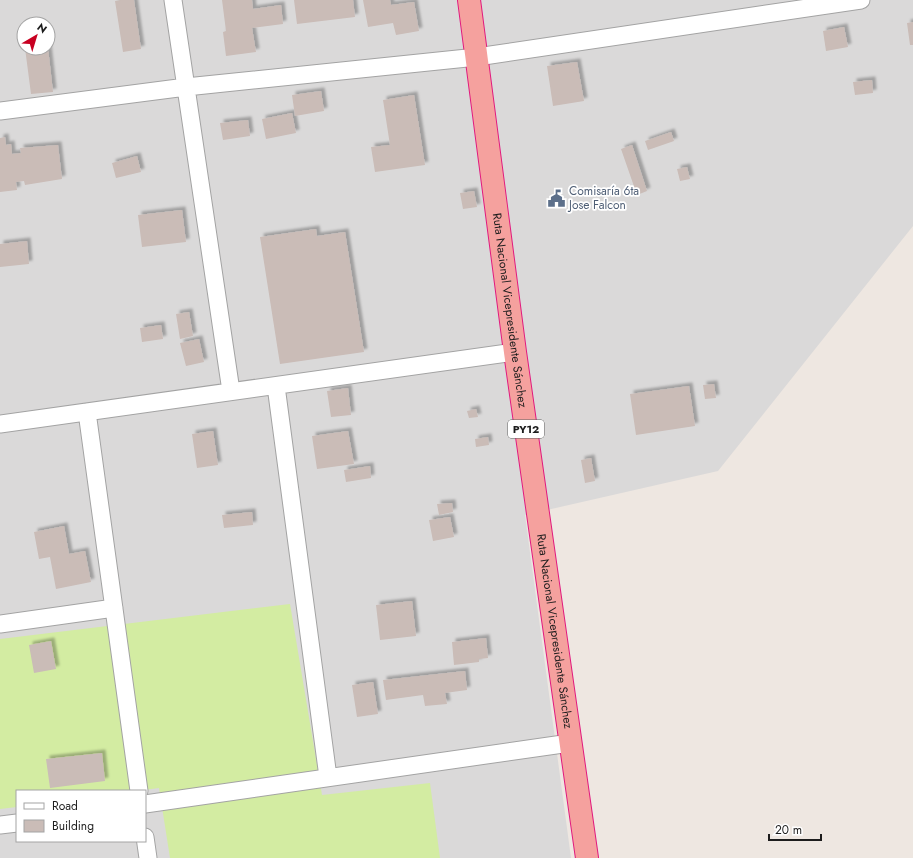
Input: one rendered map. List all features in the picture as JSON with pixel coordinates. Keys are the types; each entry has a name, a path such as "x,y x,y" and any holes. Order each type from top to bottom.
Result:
{"highway":[{"name":"Ruta Nacional Vicepresidente Sánchez","path":"469,0 515,352 587,858"}],"street":[{"path":"173,0 231,391"},
{"path":"0,111 186,87 477,56 782,6 861,0"},
{"path":"0,424 515,352"},
{"path":"276,386 328,777"},
{"path":"87,412 139,790"},
{"path":"0,624 114,608"},
{"path":"146,804 570,742"},
{"path":"0,825 16,823"},
{"path":"146,842 148,858"}],"shaded area":[{"path":"0,0 913,0 913,226 718,471 525,515 571,858 0,858"}],"green space":[{"path":"290,604 322,795 430,783 440,858 170,858 159,788 144,790 16,790 16,807 0,809 0,639"}],"building":[{"path":"134,0 141,49 123,52 115,1"},
{"path":"222,0 252,0 253,9 281,5 283,24 252,28 256,52 226,56 223,32 226,31"},
{"path":"294,0 353,0 355,17 297,24"},
{"path":"363,0 390,0 391,5 414,2 419,31 396,35 393,23 368,27"},
{"path":"913,22 913,45 910,45 907,23"},
{"path":"844,27 848,47 826,51 823,31"},
{"path":"26,56 49,56 53,92 31,94"},
{"path":"577,62 584,101 553,106 547,66"},
{"path":"872,80 873,93 855,95 853,82"},
{"path":"321,91 324,111 295,116 292,95"},
{"path":"414,95 425,165 375,172 371,147 390,145 383,100"},
{"path":"292,113 296,133 266,139 262,119"},
{"path":"248,120 250,136 223,140 220,123"},
{"path":"671,132 674,141 648,150 645,141"},
{"path":"5,137 6,145 11,144 12,154 21,153 20,148 58,145 62,179 25,185 24,181 16,182 17,190 0,192 0,138"},
{"path":"632,145 647,191 637,195 621,149"},
{"path":"137,156 141,172 116,178 112,163"},
{"path":"687,167 690,179 680,181 677,169"},
{"path":"474,191 477,207 463,209 460,193"},
{"path":"182,210 186,242 142,247 138,215"},
{"path":"316,229 317,236 345,232 364,352 280,364 260,237"},
{"path":"27,241 29,264 0,267 0,244"},
{"path":"189,312 193,336 180,339 176,314"},
{"path":"161,325 163,339 142,342 140,328"},
{"path":"199,339 204,362 186,366 180,343"},
{"path":"714,384 716,398 705,399 703,385"},
{"path":"689,386 695,426 636,435 630,394"},
{"path":"348,388 351,415 331,417 327,391"},
{"path":"476,409 478,417 469,418 467,411"},
{"path":"213,431 218,465 197,468 192,434"},
{"path":"348,431 354,464 317,469 312,436"},
{"path":"488,437 489,445 476,447 475,439"},
{"path":"591,458 595,481 585,483 581,460"},
{"path":"370,466 371,478 346,482 344,470"},
{"path":"452,503 453,512 439,515 437,504"},
{"path":"252,512 253,525 224,528 222,515"},
{"path":"450,517 454,537 433,541 429,520"},
{"path":"64,526 69,554 85,551 91,582 56,589 50,557 39,559 34,532"},
{"path":"412,601 416,636 380,640 376,605"},
{"path":"486,638 488,658 479,659 479,662 454,665 452,642"},
{"path":"51,641 56,669 34,673 29,645"},
{"path":"465,671 467,690 445,693 447,704 425,706 423,695 386,700 383,680"},
{"path":"373,682 378,714 357,717 352,685"},
{"path":"102,753 105,781 50,788 46,759"}],"place":[{"name":"Comisaría 6ta Jose Falcon","path":"556,198"}]}
